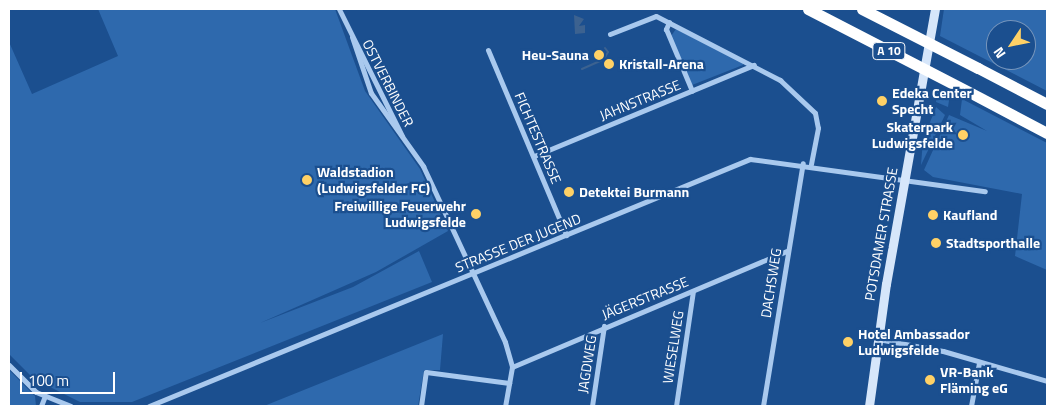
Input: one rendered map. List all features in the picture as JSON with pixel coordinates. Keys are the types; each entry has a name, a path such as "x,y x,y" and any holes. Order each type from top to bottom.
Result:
{"highway":[{"name":"A 10","path":"808,9 1047,132"},
{"name":"A 10","path":"862,9 1047,104"}],"main road":[{"name":"POTSDAMER STRASSE","path":"869,406 878,338 935,9"}],"street":[{"name":"OSTVERBINDER","path":"339,9 403,139 423,166 498,326 512,367"},
{"path":"610,34 652,16 669,22 780,80 815,112 818,128 811,164"},
{"path":"669,22 666,29 692,91"},
{"name":"FICHTESTRASSE","path":"488,50 566,235"},
{"name":"JAHNSTRASSE","path":"534,156 754,65"},
{"name":"STRASSE DER JUGEND","path":"149,406 750,159 811,164 984,191"},
{"name":"DACHSWEG","path":"763,406 786,251 802,163"},
{"name":"JÄGERSTRASSE","path":"512,367 604,326 693,291 786,251"},
{"name":"WIESELWEG","path":"676,406 693,291"},
{"name":"JAGDWEG","path":"592,406 604,326"},
{"path":"878,338 943,351 979,363 1047,381"},
{"path":"970,406 979,363"},
{"path":"9,365 44,398 70,406"},
{"path":"505,406 512,367"},
{"path":"421,406 426,372 509,383"},
{"path":"41,406 44,398"}],"shaded area":[{"path":"98,9 335,9 365,91 420,169 448,231 376,272 260,323 353,287 419,251 432,282 132,402 80,402 34,379 9,354 9,42 32,94 118,56"},
{"path":"944,9 1047,9 1047,91 1006,70 1036,70 1036,20 986,20 986,60 940,36"},
{"path":"574,15 584,19 579,26 585,25 585,33 575,34"},
{"path":"676,29 743,63 743,65 692,85 671,36"},
{"path":"937,87 950,94 948,107 936,102"},
{"path":"962,99 1047,143 1047,270 1015,256 1022,194 933,177 924,170 949,115 987,131 960,115"},
{"path":"936,107 945,115 921,165 923,140"},
{"path":"443,334 440,370 424,370 418,406 264,406"},
{"path":"9,370 35,396 36,406 9,406"}],"waterway":[{"path":"582,69 604,59 608,52 605,48"}],"place":[{"name":"Heu-Sauna","path":"599,55"},
{"name":"Kristall-Arena","path":"609,64"},
{"name":"Edeka Center Specht","path":"882,101"},
{"name":"Skaterpark Ludwigsfelde","path":"963,135"},
{"name":"Waldstadion (Ludwigsfelder FC)","path":"307,180"},
{"name":"Detektei Burmann","path":"569,192"},
{"name":"Freiwillige Feuerwehr Ludwigsfelde","path":"476,214"},
{"name":"Kaufland","path":"933,215"},
{"name":"Stadtsporthalle","path":"936,243"},
{"name":"Hotel Ambassador Ludwigsfelde","path":"848,342"},
{"name":"VR-Bank Fläming eG","path":"930,380"}]}
